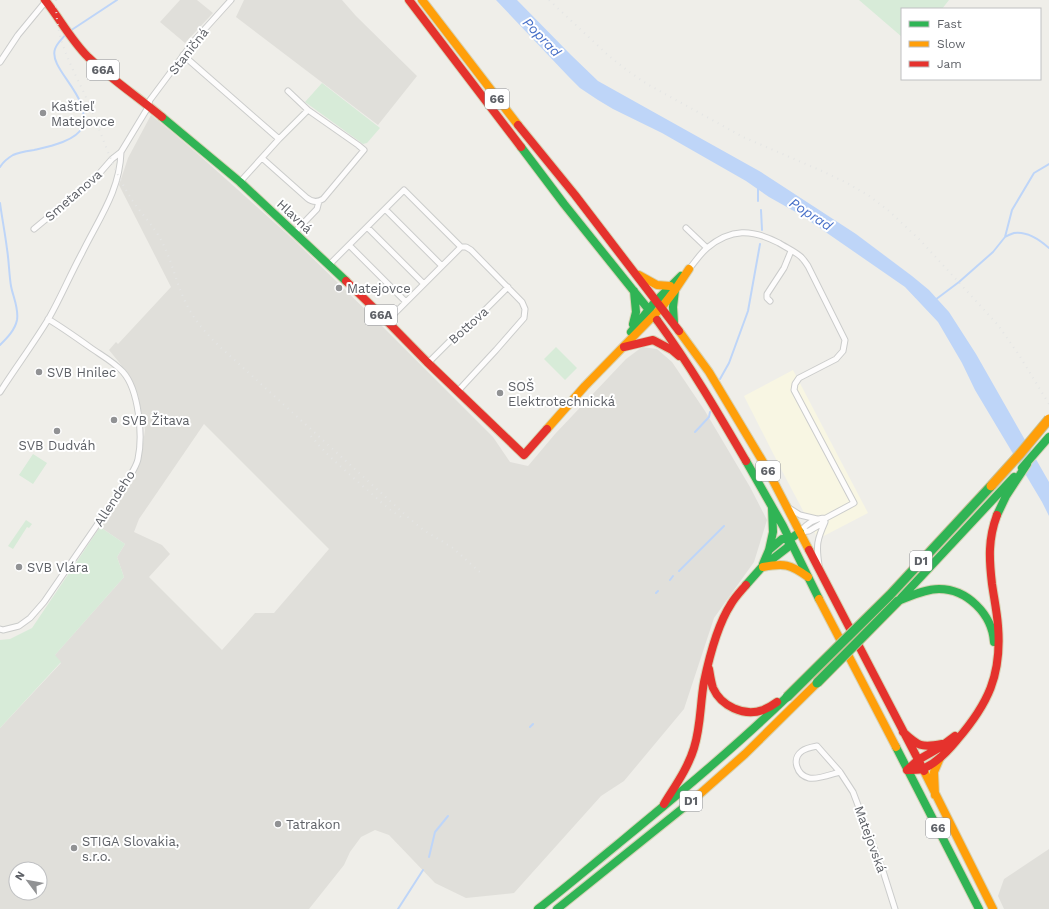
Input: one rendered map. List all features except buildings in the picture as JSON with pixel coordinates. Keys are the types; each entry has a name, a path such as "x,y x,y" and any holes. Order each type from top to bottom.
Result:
{"main road":[{"name":"Hlavná","path":"46,0 70,36 87,56 147,107 240,182 329,265 524,455 585,386 623,347"},
{"name":"66","path":"409,0 564,204 651,312 715,408 790,539 808,577 979,909"},
{"name":"66","path":"422,0 524,132 576,195 637,274 674,323 720,391 766,467 920,764 993,909"},
{"path":"623,347 651,312 689,269"},
{"path":"637,274 657,285 673,288"},
{"path":"673,288 674,323"},
{"path":"623,347 631,332 636,317 636,305 633,290"},
{"path":"631,332 651,312"},
{"path":"623,347 653,340 672,350 685,361"},
{"name":"D1","path":"538,909 658,812 761,723 890,595 1019,455 1049,419"},
{"name":"D1","path":"557,909 680,811 739,760 898,601 1027,464 1049,438"},
{"path":"907,770 941,756 959,739 974,720 986,700 993,684 998,657 999,636 990,569 992,531 996,515 1027,464"},
{"path":"762,567 769,550 773,532 772,507"},
{"path":"769,550 782,539 790,539 800,532"},
{"path":"658,812 683,773 690,759 699,728 704,682 717,633 738,594 762,567 788,547 790,539"},
{"path":"762,567 776,564 787,565 808,577"},
{"path":"898,601 925,591 940,589 954,592 968,598 980,609 989,622 994,638 994,657 989,683 982,700 958,734 920,764"},
{"path":"708,667 713,688 728,705 734,709 748,712 763,710 788,697"},
{"path":"903,732 915,743 924,747 946,743"},
{"path":"935,795 934,772 941,756"}],"street":[{"path":"0,62 46,0"},
{"name":"Staničná","path":"121,152 150,100 194,41 231,0"},
{"path":"183,55 279,138"},
{"path":"262,158 307,198 313,201 319,201 323,199 364,150 358,144 308,110 288,91"},
{"path":"240,182 279,138 308,110"},
{"path":"0,392 59,300 110,199 121,164 121,152"},
{"name":"Smetanova","path":"34,229 98,175 112,159 121,152"},
{"path":"329,265 404,190 461,246 470,250 522,302 524,305 525,314 524,318 458,391"},
{"path":"294,233 317,209 319,206 319,201"},
{"path":"385,209 442,266"},
{"path":"367,227 424,284"},
{"path":"686,228 707,248"},
{"path":"689,269 707,248 731,234 745,232 771,239 802,257 845,340 843,351 836,359 799,378 795,384 794,390 854,503 826,518 821,524 810,531 800,532"},
{"path":"349,245 406,302"},
{"path":"387,321 461,246"},
{"path":"770,301 767,298 767,294 784,268 791,251"},
{"name":"Bottova","path":"428,363 508,288"},
{"name":"Allendeho","path":"0,629 3,630 19,626 30,618 44,602 119,494 138,460 140,426 134,391 129,381 112,363 48,319"},
{"path":"786,505 800,515 817,519"},
{"path":"800,532 806,524 820,518 826,518"},
{"path":"820,572 817,545 818,537 826,518"},
{"name":"Matejovská","path":"840,772 810,778 802,775 797,769 796,762 802,751 817,746 840,772 853,792 883,871 895,909"}],"shaded area":[{"path":"180,0 197,0 213,13 185,43 160,22"},
{"path":"244,0 342,0 356,16 417,76 378,125 236,17"},
{"path":"151,115 199,155 294,240 493,437 510,462 528,466 555,434 626,359 642,347 657,349 672,362 705,411 750,487 767,520 754,562 714,618 684,709 624,781 601,796 514,893 466,898 435,883 389,835 375,830 361,837 350,852 344,865 309,909 0,909 0,728 61,663 54,656 124,577 117,557 125,544 100,527 140,464 145,430 138,395 127,372 109,350 116,342 118,344 171,287 119,185 128,158","holes":["204,424 329,549 274,613 255,613 222,650 149,577 170,554 162,545 134,532 139,519"]},
{"path":"793,370 868,513 818,539 744,396"},
{"path":"1049,849 1049,909 1004,909 998,896 1004,879"}],"green space":[{"path":"859,0 949,0 943,8 901,8 901,36"},
{"path":"322,83 380,128 367,143 363,144 305,102"},
{"path":"556,347 577,368 565,380 544,359"},
{"path":"33,454 47,463 33,484 19,475"},
{"path":"26,520 32,524 29,528 27,527 13,549 8,546"},
{"path":"100,527 125,544 117,557 124,577 55,655 61,662 0,728 0,640 10,639 32,628"}],"water":[{"name":"Poprad","path":"496,0 517,0 598,81 761,172 856,234 929,290 949,312 976,354 1049,482 1049,516 975,390 962,363 938,322 905,287 801,215 769,197 746,181 662,133 613,109 580,88"}],"waterway":[{"path":"70,31 117,0"},
{"path":"0,167 6,160 15,154 68,140 79,132 82,127 84,116 81,105 55,57 55,49 66,34"},
{"path":"935,300 959,282 993,252 1005,237 1012,210 1034,173 1049,164"},
{"path":"758,187 758,201"},
{"path":"0,203 8,254 11,286 17,307 16,324 8,337 0,345"},
{"path":"761,210 762,230"},
{"path":"1005,237 1014,233 1024,233 1037,239 1049,248"},
{"path":"720,379 729,363 748,311 760,244"},
{"path":"695,432 709,417 710,412"},
{"path":"679,571 724,526"},
{"path":"670,580 673,576"},
{"path":"530,727 533,724"},
{"path":"429,857 435,832 448,816"},
{"path":"398,909 423,870"}],"railway":[{"path":"56,0 62,44 113,163 123,185 161,240 168,254 184,299 198,323 222,349 411,520 425,531 453,548 483,575"},
{"path":"549,0 609,56 647,84 743,137 845,182 868,195 889,211 920,240 998,325 1019,355 1049,404"},
{"path":"311,436 328,455 360,484 385,506 401,517"}],"traffic: fast":[{"path":"162,117 240,182 346,281"},
{"path":"521,147 564,204 657,320"},
{"path":"631,332 654,303 681,276"},
{"path":"674,323 673,307 675,290"},
{"path":"633,324 636,312 634,291"},
{"path":"1022,468 1049,437"},
{"path":"746,461 783,526 819,599"},
{"path":"997,515 1006,496 1027,464"},
{"path":"901,598 1014,477"},
{"path":"787,697 890,595 991,486"},
{"path":"763,564 769,550 773,532 772,507"},
{"path":"746,585 762,567 788,547 790,539 800,532"},
{"path":"769,550 782,539 790,539"},
{"path":"898,601 918,593 934,589 949,590 959,593 968,598 983,613 992,632 994,642"},
{"path":"817,683 898,601"},
{"path":"538,909 704,772 787,697"},
{"path":"896,747 979,909"},
{"path":"557,909 693,800"}],"traffic: slow":[{"path":"422,0 518,125"},
{"path":"547,429 585,386 662,307 689,269"},
{"path":"639,275 657,285 670,286"},
{"path":"679,331 709,372 766,467 809,550"},
{"path":"991,486 1049,419"},
{"path":"763,567 776,565 787,566 796,569 808,577"},
{"path":"819,599 896,747"},
{"path":"693,800 745,754 817,683"},
{"path":"935,795 934,772 940,758"},
{"path":"924,771 993,909"}],"traffic: jam":[{"path":"45,0 76,44 88,57 162,117"},
{"path":"409,0 521,147"},
{"path":"518,125 575,195 679,331"},
{"path":"346,281 427,362 524,455 547,429"},
{"path":"657,320 692,372 746,461"},
{"path":"624,347 653,340 672,350 679,356"},
{"path":"907,770 922,769 927,767 946,753 968,727 985,701 991,688 998,659 999,643 998,621 990,566 992,532 997,515"},
{"path":"809,550 924,771"},
{"path":"664,804 685,770 694,748 698,732 704,682 718,631 726,612 736,596 746,585"},
{"path":"709,669 712,686 727,705 741,711 756,712 777,702"},
{"path":"903,732 920,745 929,746 942,744"},
{"path":"907,770 918,760 939,748 955,736"}],"place":[{"name":"Kaštieľ Matejovce","path":"43,113"},
{"name":"Matejovce","path":"339,288"},
{"name":"SVB Hnilec","path":"39,372"},
{"name":"SOŠ Elektrotechnická","path":"500,393"},
{"name":"SVB Žitava","path":"114,420"},
{"name":"SVB Dudváh","path":"57,431"},
{"name":"SVB Vlára","path":"19,567"},
{"name":"Tatrakon","path":"278,824"},
{"name":"STIGA Slovakia, s.r.o.","path":"74,848"}]}
